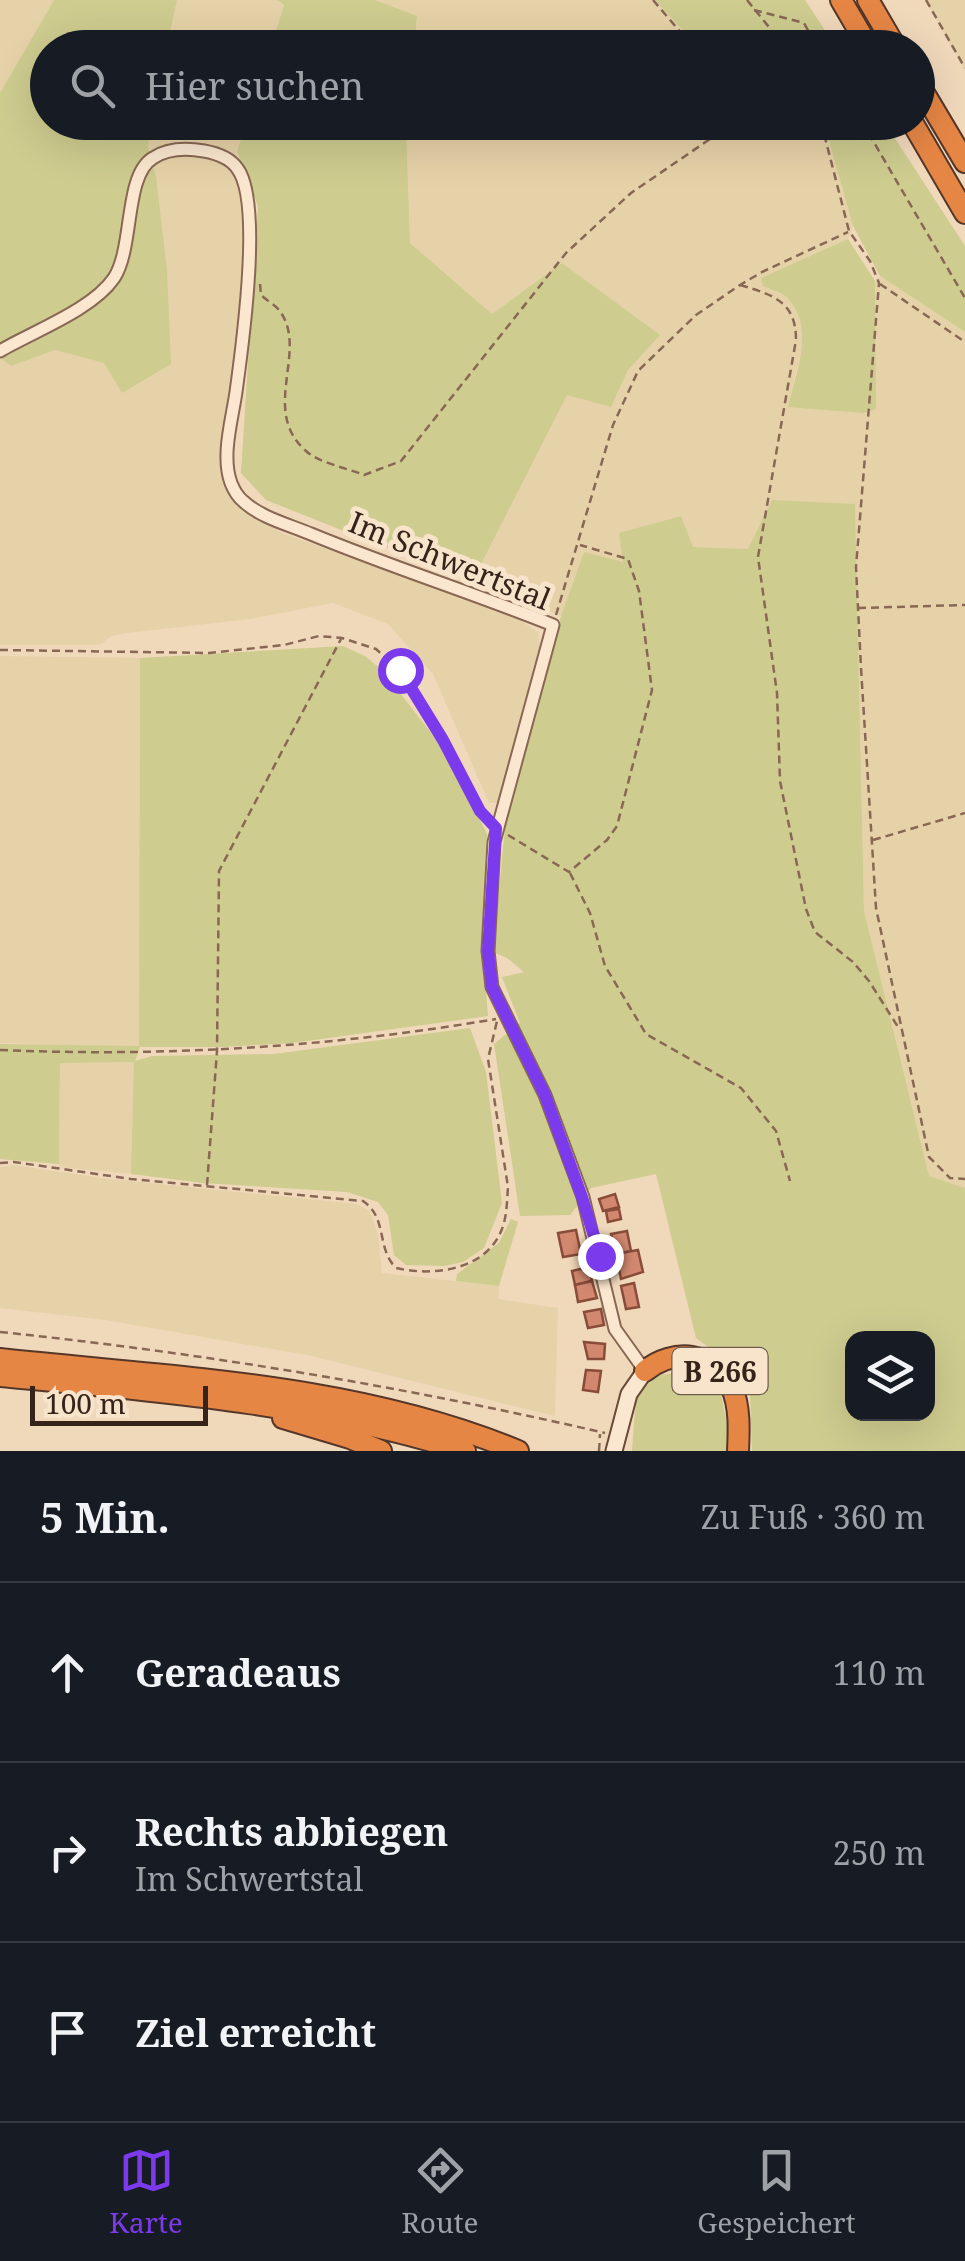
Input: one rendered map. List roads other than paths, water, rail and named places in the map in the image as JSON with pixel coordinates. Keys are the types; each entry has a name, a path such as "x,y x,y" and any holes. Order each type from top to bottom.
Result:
{"highway":[{"path":"841,0 858,30"},
{"path":"868,0 886,30"},
{"path":"935,112 965,162"},
{"path":"922,140 965,213"},
{"name":"B 266","path":"644,1371 676,1355 699,1358 720,1371 736,1402 738,1451"},
{"path":"0,1359 284,1388 408,1414 518,1451"},
{"path":"0,1376 225,1398 323,1413 465,1451"},
{"path":"225,1398 381,1451"}],"main road":[{"name":"B 266","path":"619,1446 629,1394 644,1371"}],"street":[{"name":"Im Schwertstal","path":"0,351 83,305 114,278 122,262 136,188 146,162 179,148 220,156 239,170 248,193 242,348 228,441 228,470 232,486 243,502 360,554 553,625 496,828 488,951 492,987 501,1016 545,1095 582,1197 616,1329 644,1371"}]}
